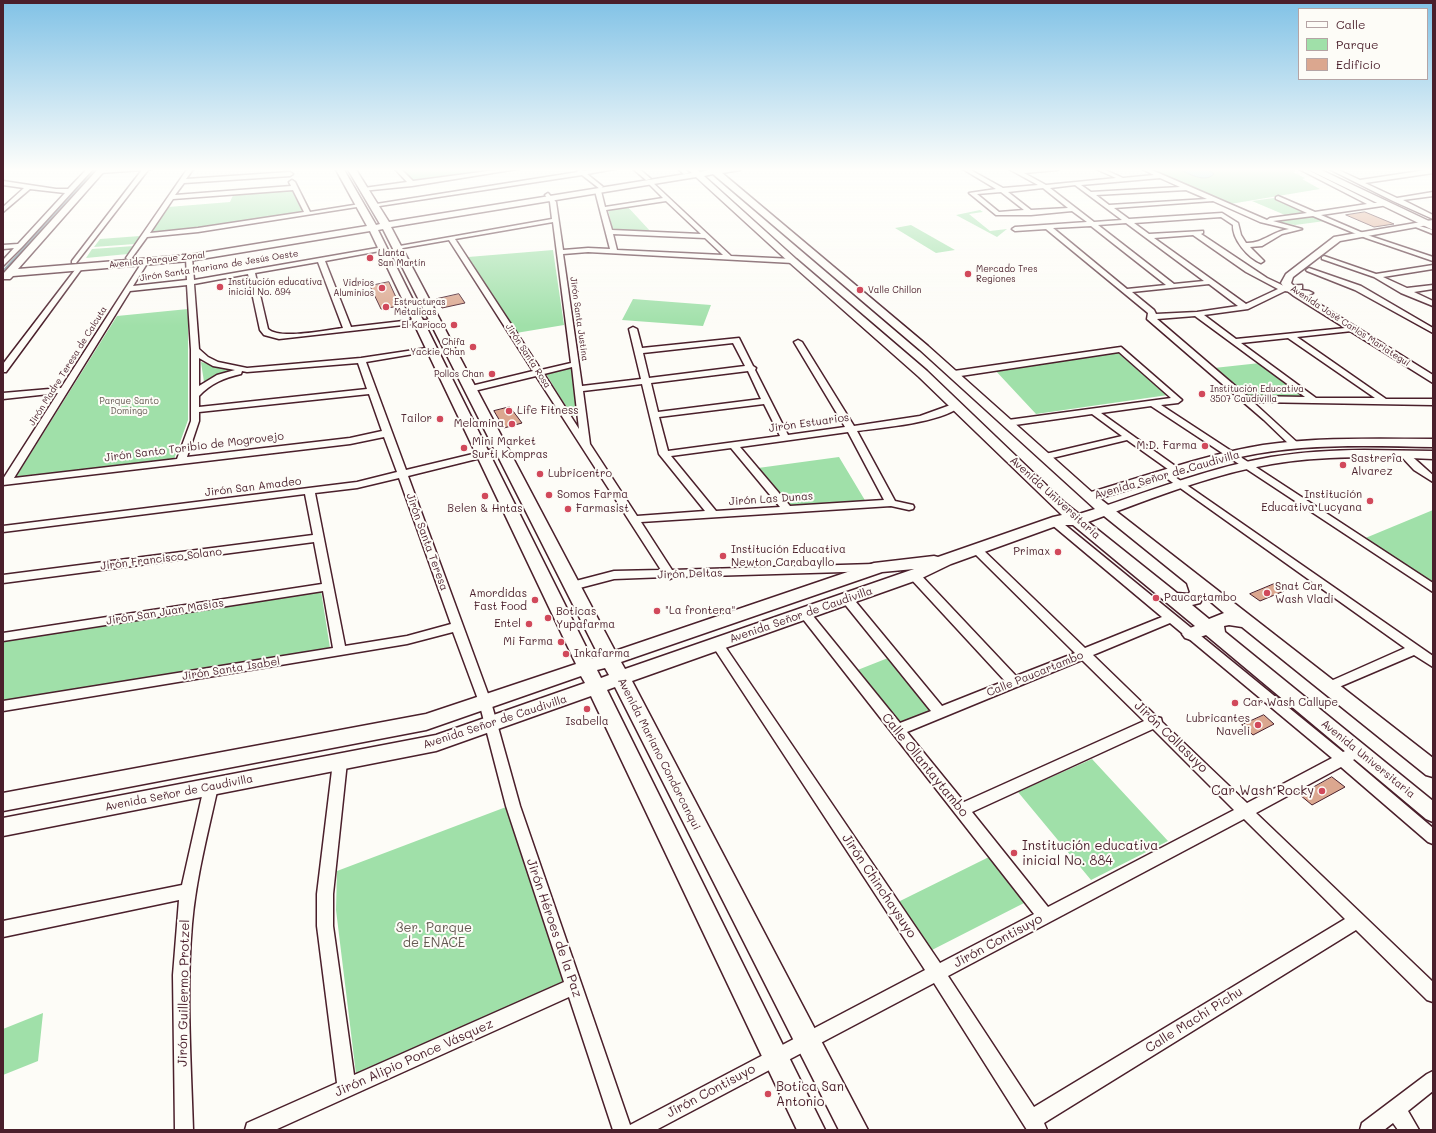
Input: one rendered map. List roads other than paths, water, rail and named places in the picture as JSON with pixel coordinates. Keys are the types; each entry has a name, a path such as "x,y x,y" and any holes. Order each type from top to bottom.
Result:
{"main road":[{"path":"7,273 53,221"},
{"path":"369,221 811,1130"},
{"name":"Avenida Mariano Condorcanqui","path":"383,221 854,1130"},
{"name":"Avenida Parque Zonal","path":"77,265 145,262 189,258 404,221"},
{"name":"Avenida Universitaria","path":"750,221 793,261 892,346 968,417 989,438 1057,516"},
{"name":"Avenida Universitaria","path":"773,221 954,374 1089,497 1433,769"},
{"name":"Avenida Parque Zonal","path":"7,273 129,258 187,253 355,229"},
{"path":"382,247 396,245"},
{"path":"968,417 980,420 988,419 993,415 993,410"},
{"path":"989,438 991,432 1013,427"},
{"name":"Avenida Señor de Caudivilla","path":"615,669 718,644 848,599 914,575 945,560 1057,516 1089,497"},
{"name":"Avenida Señor de Caudivilla","path":"1057,516 1078,520 1107,510"},
{"name":"Avenida Universitaria","path":"1078,520 1212,631 1350,755 1433,813"},
{"name":"Avenida Señor de Caudivilla","path":"3,827 425,745 490,725 591,678 880,567 945,560"},
{"path":"1168,596 1183,601 1194,599 1198,592 1194,580"},
{"path":"1191,634 1212,631 1215,624 1222,619 1228,618 1247,623"},
{"name":"Avenida Señor de Caudivilla","path":"3,802 415,725 485,702 591,678"}],"street":[{"path":"3,264 43,221"},
{"path":"3,370 109,221"},
{"path":"129,258 155,221"},
{"path":"145,235 191,231 261,221"},
{"path":"396,245 451,238 551,221"},
{"name":"Jirón Santa Justina","path":"556,221 586,448"},
{"path":"606,221 614,251"},
{"path":"691,221 729,257"},
{"path":"1088,221 1172,286"},
{"path":"1016,229 1128,221 1245,306"},
{"path":"1231,221 1236,224 1236,229 1240,240 1262,261"},
{"path":"1245,246 1262,245 1278,233 1299,229 1262,221"},
{"path":"1330,221 1364,236 1433,259"},
{"name":"Avenida José Carlos Maríategui","path":"1429,224 1364,236 1338,239 1289,276 1286,283 1286,288 1309,293 1433,370"},
{"path":"1048,227 1151,312 1152,315 1150,317"},
{"path":"609,232 707,236"},
{"path":"1194,232 1267,282 1286,288"},
{"path":"1148,236 1204,232"},
{"name":"Avenida José Carlos Maríategui","path":"1364,236 1345,242 1309,270 1298,279 1298,290 1352,329 1433,380"},
{"name":"Jirón Santa Rosa","path":"451,238 586,448 670,575"},
{"path":"3,247 20,246"},
{"name":"Jirón Santa Mariana de Jesús Oeste","path":"129,288 192,282 321,260 382,247"},
{"path":"560,252 588,250 614,251 793,261"},
{"path":"180,461 195,421 196,410 192,282 189,258"},
{"path":"1324,258 1376,276 1433,304"},
{"path":"321,260 348,330"},
{"name":"Jirón Madre Teresa de Calcuta","path":"5,481 65,390 145,262"},
{"path":"1376,276 1433,267"},
{"path":"1309,270 1364,291 1433,331"},
{"path":"251,272 264,330 267,334 282,337 419,322 436,322"},
{"path":"1125,291 1212,282"},
{"path":"1404,291 1433,287"},
{"path":"1150,317 1198,314 1245,306 1286,288"},
{"path":"1198,314 1314,400"},
{"path":"1150,317 1245,399 1295,445"},
{"path":"1235,341 1352,329"},
{"path":"633,330 653,415 664,454 713,514"},
{"path":"1290,336 1385,401"},
{"path":"638,351 732,340 738,342 786,439"},
{"path":"798,342 851,429 891,503"},
{"path":"196,394 204,385 212,380 247,370 361,360 431,349"},
{"path":"954,374 1121,349 1178,400 1094,412 1013,427"},
{"path":"195,350 205,359 216,364 247,370"},
{"name":"Jirón Santa Teresa","path":"361,360 485,702 490,725"},
{"path":"470,389 575,364"},
{"path":"578,389 752,368"},
{"path":"3,396 65,390"},
{"path":"196,410 372,391"},
{"path":"1245,399 1433,402"},
{"path":"653,415 767,401"},
{"path":"1154,404 1433,588"},
{"name":"Jirón Estuarios","path":"664,454 786,439 851,429 941,414 956,406"},
{"path":"1094,412 1175,470 1199,477"},
{"name":"Jirón Santo Toribio de Mogrovejo","path":"5,481 350,441 388,433"},
{"path":"1044,457 1129,437"},
{"name":"Avenida Señor de Caudivilla","path":"1089,497 1175,470 1231,455 1295,445 1338,443 1433,443"},
{"path":"733,445 788,510"},
{"name":"Jirón San Amadeo","path":"6,529 357,485 502,450"},
{"path":"1404,454 1417,468 1433,479"},
{"name":"Avenida Señor de Caudivilla","path":"1107,510 1199,477 1246,465 1316,455 1433,455"},
{"path":"1175,470 1180,484 1433,662"},
{"path":"310,492 340,651"},
{"name":"Jirón Las Dunas","path":"634,519 891,503 909,507"},
{"name":"Avenida Universitaria","path":"1057,516 1171,618 1350,755 1433,837"},
{"path":"3,538 6,529"},
{"name":"Jirón Francisco Solano","path":"3,580 318,538"},
{"name":"Jirón Collasuyo","path":"976,549 1156,722 1433,994"},
{"name":"Jirón Deltas","path":"572,586 614,575 670,575 880,567"},
{"path":"914,575 1014,682"},
{"name":"Jirón San Juan Masías","path":"3,637 327,587"},
{"path":"848,599 940,713"},
{"name":"Calle Ollantaytambo","path":"805,614 1046,916"},
{"name":"Calle Paucartambo","path":"898,730 1171,618"},
{"name":"Jirón Santa Isabel","path":"3,706 407,640 458,626"},
{"name":"Jirón Chinchaysuyo","path":"718,644 937,973 1035,1125"},
{"path":"1328,687 1415,649"},
{"path":"962,810 1156,722"},
{"name":"Jirón Héroes de la Paz","path":"490,725 513,806 622,1130"},
{"name":"Jirón Contisuyo","path":"637,1130 1350,755"},
{"path":"340,762 325,894 325,926 347,1088"},
{"name":"Jirón Guillermo Protzel","path":"184,1130 182,971 184,924 188,890 211,787"},
{"path":"3,929 188,890"},
{"name":"Calle Machi Pichu","path":"1035,1125 1358,920"},
{"name":"Jirón Alipio Ponce Vásquez","path":"254,1130 573,986"},
{"path":"1369,1130 1433,1080"},
{"path":"1394,1110 1410,1130"}],"waterway":[{"path":"3,271 49,221"}],"place":[{"name":"Llanta San Martín","path":"370,258"},
{"name":"Mercado Tres Regiones","path":"968,274"},
{"name":"Institución educativa inicial No. 894","path":"220,287"},
{"name":"Vidrios Aluminios","path":"382,288"},
{"name":"Valle Chillon","path":"860,290"},
{"name":"Estructuras Metalicas","path":"386,307"},
{"name":"El Karioco","path":"454,325"},
{"name":"Chifa Yackie Chan","path":"473,347"},
{"name":"Pollos Chan","path":"492,374"},
{"name":"Institución Educativa 3507 Caudivilla","path":"1202,394"},
{"name":"Life Fitness","path":"509,411"},
{"name":"Tailor","path":"440,419"},
{"name":"Melamina","path":"512,424"},
{"name":"M.D. Farma","path":"1205,446"},
{"name":"Mini Market Surti Kompras","path":"464,448"},
{"name":"Sastrerîa Alvarez","path":"1343,465"},
{"name":"Lubricentro","path":"540,474"},
{"name":"Somos Farma","path":"549,495"},
{"name":"Belen & Hntas","path":"485,496"},
{"name":"Institución Educativa Lucyana","path":"1370,501"},
{"name":"Farmasist","path":"568,509"},
{"name":"Primax","path":"1058,552"},
{"name":"Institución Educativa Newton Carabayllo","path":"723,556"},
{"name":"Snat Car Wash Vladi","path":"1267,593"},
{"name":"Paucartambo","path":"1156,598"},
{"name":"Amordidas Fast Food","path":"535,600"},
{"name":"\"La frontera\"","path":"657,611"},
{"name":"Boticas Yupafarma","path":"548,618"},
{"name":"Entel","path":"529,624"},
{"name":"Mi Farma","path":"561,642"},
{"name":"Inkafarma","path":"566,654"},
{"name":"Car Wash Callupe","path":"1235,703"},
{"name":"Isabella","path":"587,709"},
{"name":"Lubricantes Naveli","path":"1258,725"},
{"name":"Car Wash Rocky","path":"1322,791"},
{"name":"Institución educativa inicial No. 884","path":"1014,853"},
{"name":"Botica San Antonio","path":"768,1094"}],"park label":[{"name":"Parque Santo Domingo","path":"129,406"},
{"name":"3er. Parque de ENACE","path":"434,936"}]}
